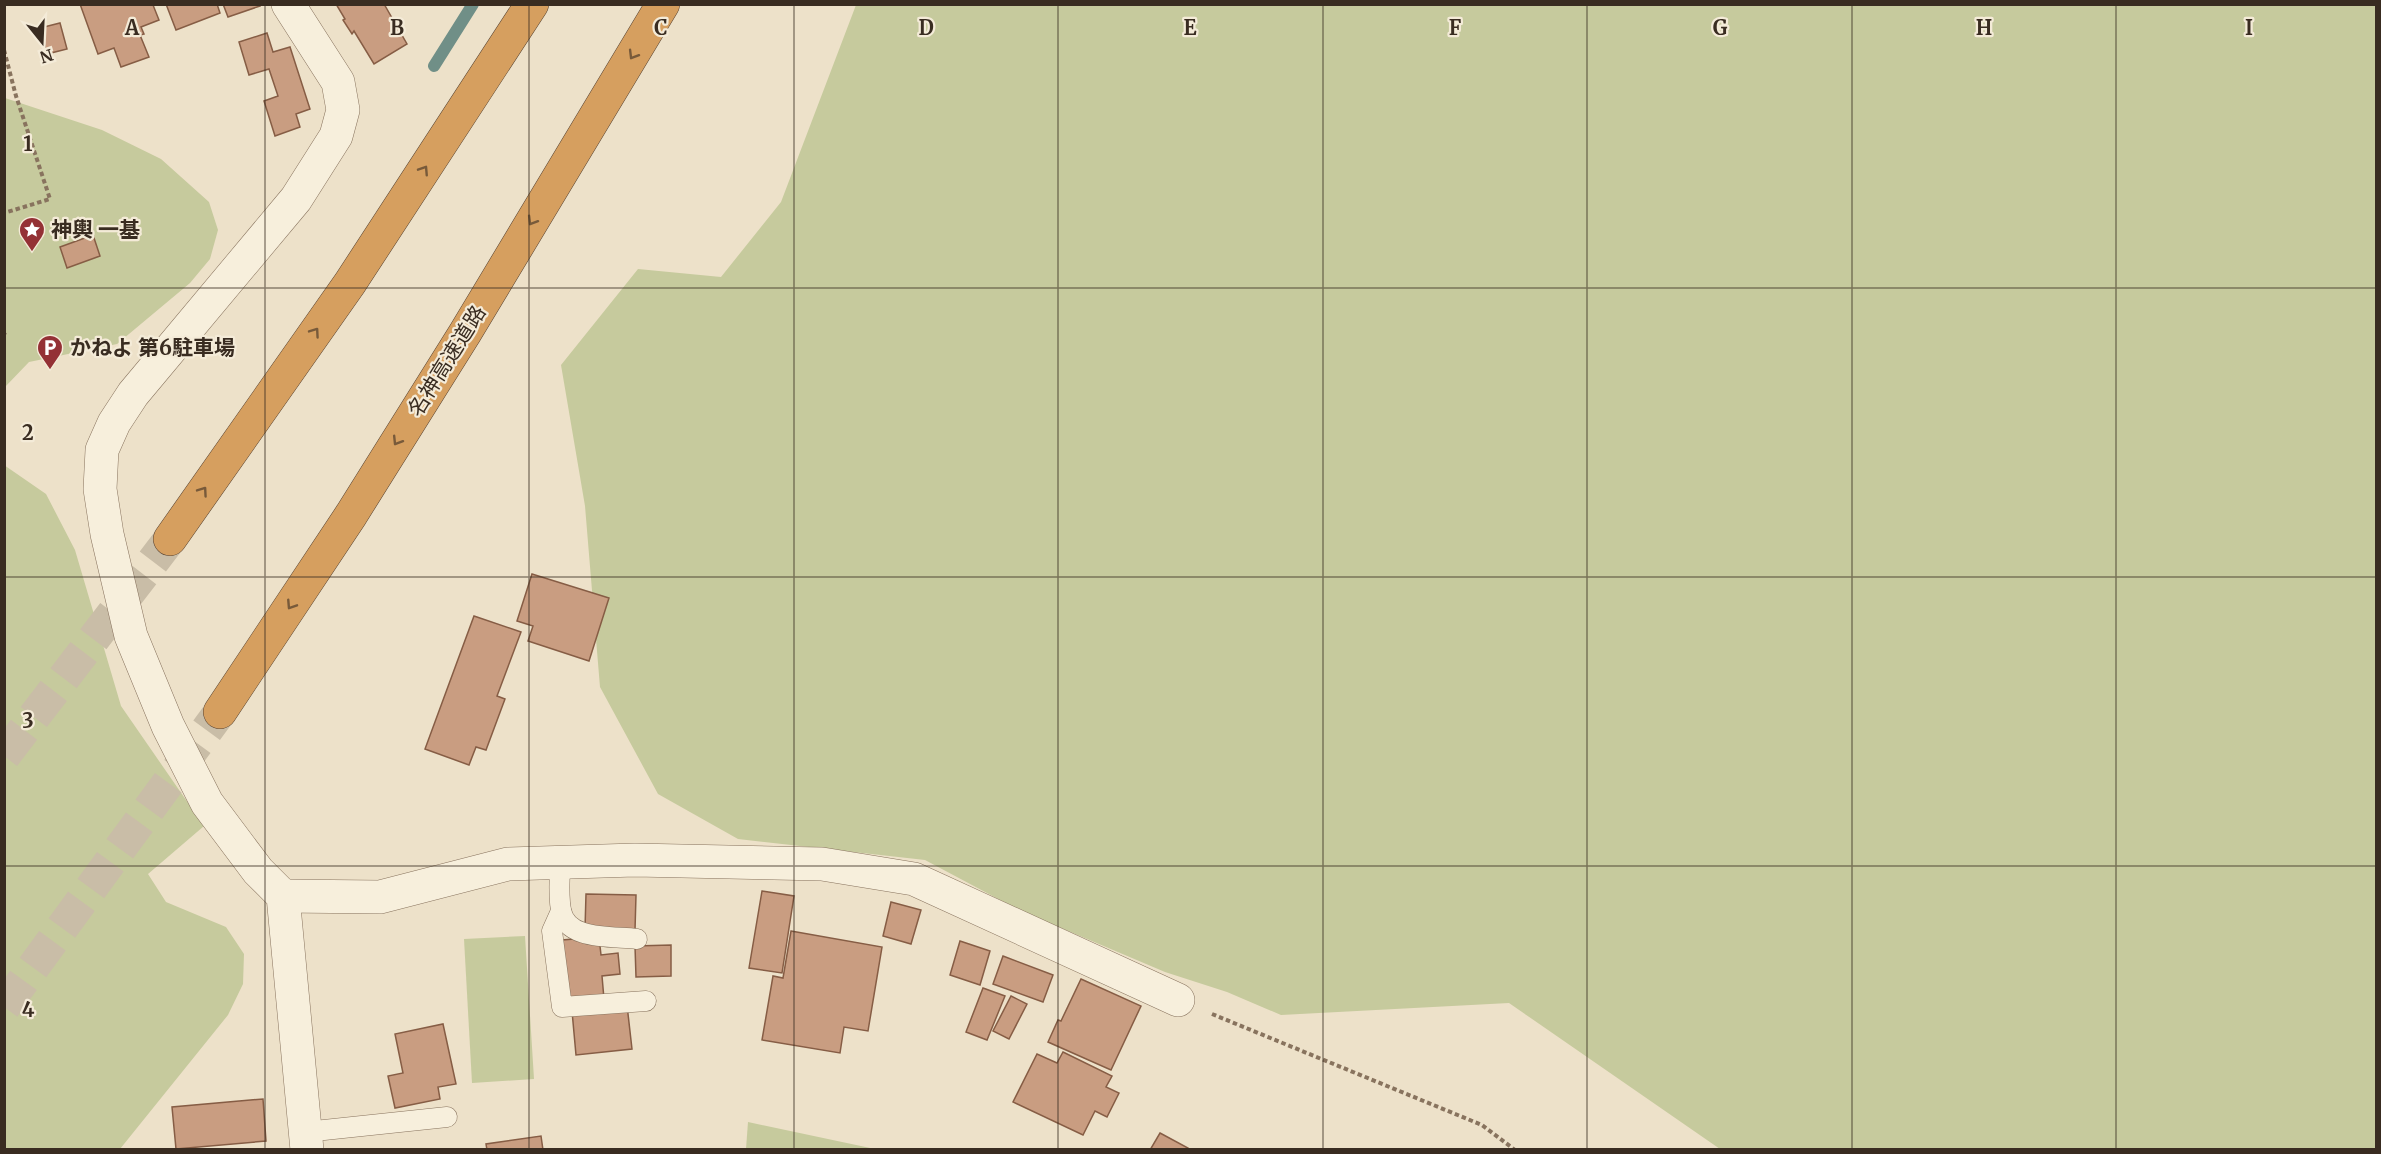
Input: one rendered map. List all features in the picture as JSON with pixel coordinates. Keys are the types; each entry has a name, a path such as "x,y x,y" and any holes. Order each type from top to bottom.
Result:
{"highway":[{"path":"170,539 350,283 532,4"},
{"name":"名神高速道路","path":"220,712 351,514 465,333 663,4"}],"street":[{"path":"288,4 338,82 343,110 336,136 296,199 133,394 114,423 102,450 100,489 107,534 131,636 168,726 207,803 258,871 283,896 306,1141"},
{"path":"283,896 380,897 508,864 634,860 822,864 914,879 1178,1000"}],"lane":[{"path":"560,862 561,911 567,926 579,933 637,939"},
{"path":"561,911 552,932 562,1007 646,1001"},
{"path":"306,1141 447,1117"}],"path":[{"path":"4,50 16,96 50,199 4,213"},
{"path":"1178,1000 1482,1125 1515,1149"}],"green space":[{"path":"856,5 2376,5 2376,1149 1720,1149 1509,1003 1281,1015 1227,992 1165,972 1021,911 925,860 738,839 658,794 600,687 585,506 561,365 638,269 721,277 781,202"},
{"path":"5,98 102,130 161,159 209,202 218,230 210,259 190,283 117,344 29,362 5,387"},
{"path":"4,465 46,494 75,550 121,706 204,826 148,874 166,902 226,927 244,954 243,984 228,1015 120,1149 5,1149"},
{"path":"525,936 534,1079 472,1083 464,939"},
{"path":"748,1122 875,1149 746,1149"}],"building":[{"path":"80,4 154,4 159,20 141,27 144,34 140,35 149,57 121,67 114,48 98,54"},
{"path":"166,4 217,4 220,13 176,30"},
{"path":"223,4 259,4 260,6 228,17"},
{"path":"336,4 384,4 407,44 374,64 354,31 352,34 343,20 345,19"},
{"path":"60,23 67,49 47,54 40,28"},
{"path":"267,33 273,52 290,47 310,109 296,114 300,127 275,136 264,101 278,96 269,69 249,75 239,42"},
{"path":"93,235 100,256 67,268 60,247"},
{"path":"532,574 609,598 589,661 528,641 533,626 517,621"},
{"path":"474,616 521,632 497,696 505,699 486,750 476,747 469,765 425,749"},
{"path":"762,891 794,896 782,973 749,968"},
{"path":"586,894 636,895 635,930 585,929"},
{"path":"891,902 921,910 911,944 883,936"},
{"path":"791,931 882,947 868,1031 844,1027 840,1053 762,1040 773,976 783,978"},
{"path":"599,937 601,955 618,953 620,974 602,976 604,999 568,1002 562,940"},
{"path":"960,941 990,951 980,985 950,975"},
{"path":"671,945 671,976 636,977 635,946"},
{"path":"1003,956 1053,975 1043,1002 993,984"},
{"path":"1081,979 1141,1006 1111,1070 1048,1042"},
{"path":"983,988 1005,996 987,1040 966,1032"},
{"path":"1011,996 1027,1004 1009,1039 993,1031"},
{"path":"627,1005 632,1049 576,1055 572,1011"},
{"path":"443,1024 456,1084 438,1087 440,1099 395,1108 388,1076 403,1073 395,1034"},
{"path":"1063,1052 1112,1076 1106,1087 1119,1093 1107,1117 1095,1111 1083,1135 1013,1102 1037,1054 1057,1063"},
{"path":"263,1099 266,1141 176,1149 172,1107"},
{"path":"1160,1133 1188,1148 1187,1150 1150,1150"},
{"path":"541,1136 543,1150 487,1150 486,1144"}],"waterway":[{"path":"434,66 473,4"}],"tunnel":[{"path":"4,756 170,539"},
{"path":"4,1007 220,712"}],"place":[{"name":"神輿 一基","path":"32,253"},
{"name":"かねよ 第6駐車場","path":"50,371"}]}
